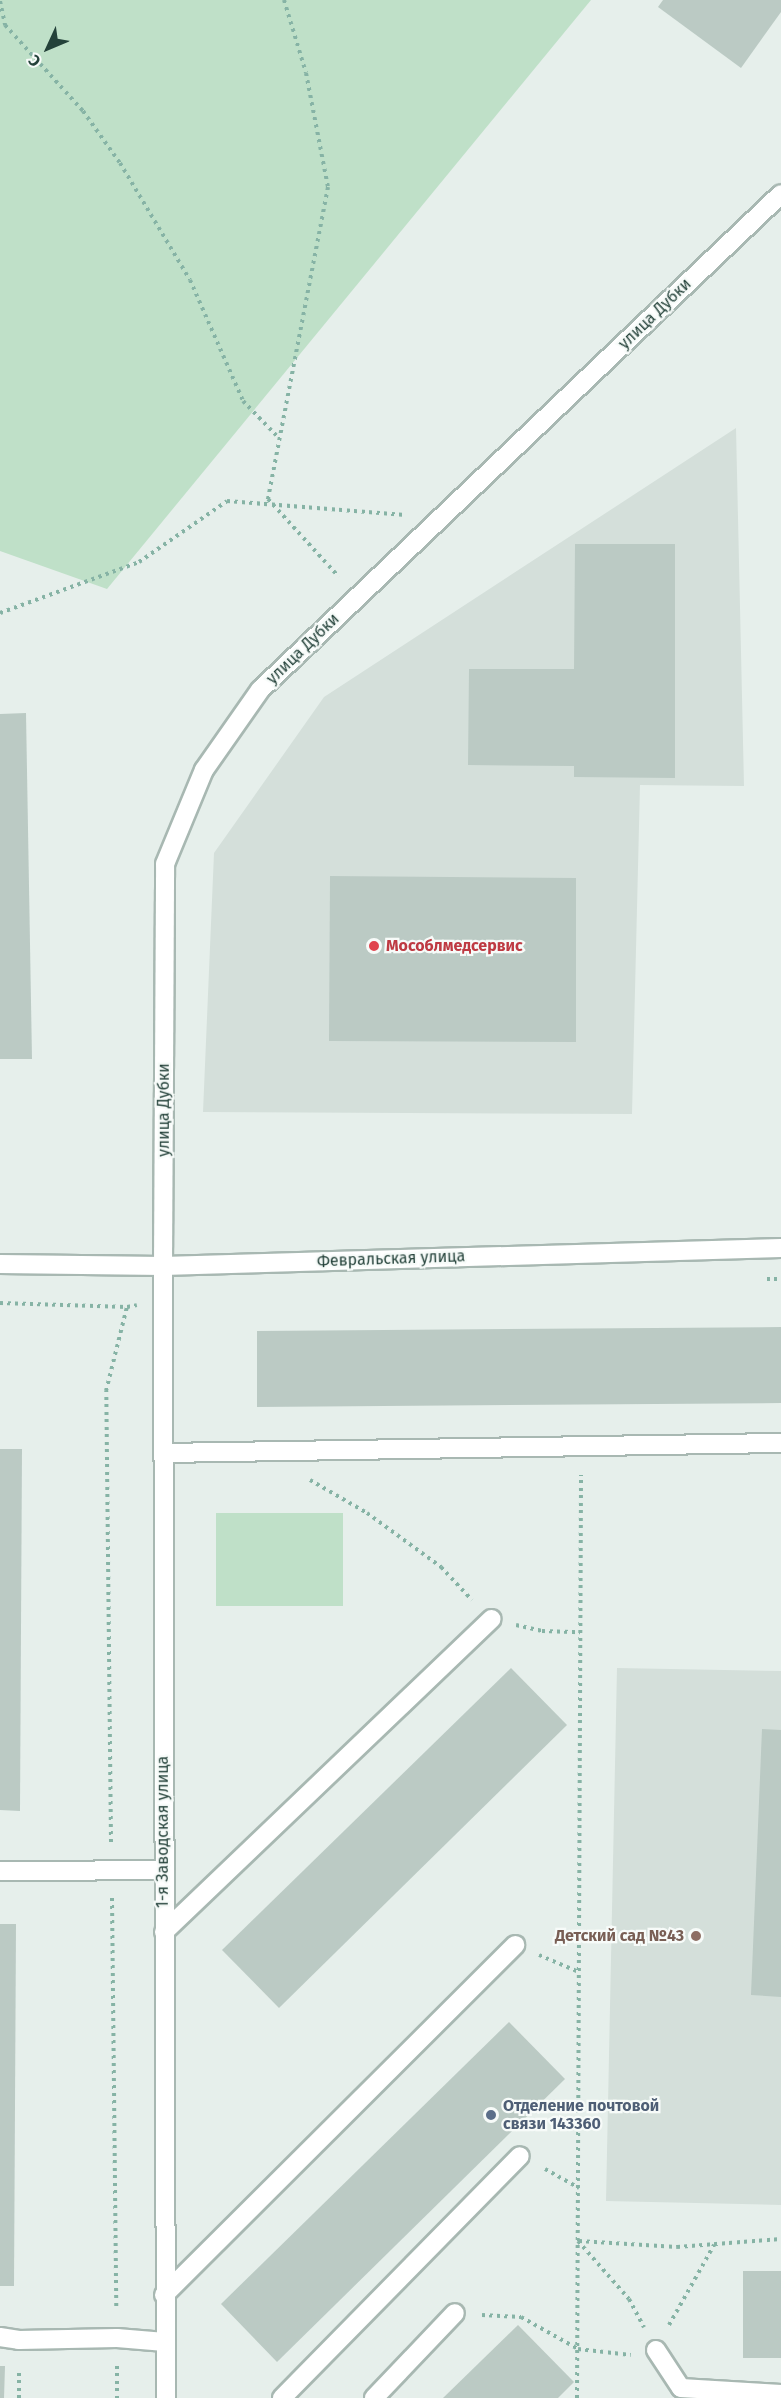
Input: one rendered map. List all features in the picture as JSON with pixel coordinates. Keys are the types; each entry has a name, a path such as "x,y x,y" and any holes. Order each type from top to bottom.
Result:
{"street":[{"name":"улица Дубки","path":"162,1266 165,864 204,770 261,690 781,194"},
{"name":"Февральская улица","path":"0,1264 162,1266 781,1248"},
{"name":"1-я Заводская улица","path":"162,1266 166,2398"},
{"path":"163,1453 781,1443"},
{"path":"164,1932 491,1619"},
{"path":"0,1871 164,1870"},
{"path":"164,2295 515,1945"},
{"path":"282,2398 520,2156"},
{"path":"374,2398 455,2313"},
{"path":"0,2337 19,2340 117,2338 165,2342"},
{"path":"656,2350 681,2388 781,2394"}],"path":[{"path":"285,0 306,73 328,187 268,499 357,597"},
{"path":"0,1 5,25 83,111 120,163 190,280 243,401 279,438"},
{"path":"0,613 139,562 227,501 441,518"},
{"path":"0,1304 127,1307"},
{"path":"577,2398 581,1446"},
{"path":"303,1477 367,1513 441,1567 491,1619 542,1631 580,1632"},
{"path":"515,1945 579,1972"},
{"path":"520,2156 579,2188"},
{"path":"578,2241 677,2247 781,2240"},
{"path":"578,2241 629,2299 656,2350"},
{"path":"455,2313 521,2317 578,2349 628,2356 656,2350 714,2245"},
{"path":"19,2392 26,2398"}],"shaded area":[{"path":"736,428 744,786 640,785 632,1114 203,1112 214,853 324,697"},
{"name":"Детский сад №43","path":"617,1668 781,1671 781,2205 606,2201"}],"green space":[{"path":"0,0 591,0 107,589 0,551"},
{"path":"216,1513 343,1513 343,1606 216,1606"}],"building":[{"path":"663,0 781,0 781,12 741,68 658,7"},
{"path":"575,544 675,544 675,778 574,777 574,766 468,765 469,669 574,669"},
{"path":"26,713 32,1059 0,1059 0,714"},
{"path":"330,876 576,878 576,1042 329,1041"},
{"path":"781,1327 781,1403 257,1407 257,1331"},
{"path":"0,1449 22,1449 20,1811 0,1810"},
{"path":"511,1668 567,1725 279,2008 222,1950"},
{"path":"762,1729 781,1730 781,1997 751,1995"},
{"path":"0,1924 16,1924 14,2286 0,2286"},
{"path":"509,2022 565,2079 277,2362 221,2304"},
{"path":"743,2271 781,2271 781,2358 743,2358"},
{"path":"518,2325 574,2382 558,2398 443,2398"},
{"path":"0,2366 5,2366 4,2398 0,2398"}],"place":[{"name":"Мособлмедсервис","path":"374,946"},
{"name":"Детский сад №43","path":"696,1936"},
{"name":"Отделение почтовой связи 143360","path":"491,2115"}]}
